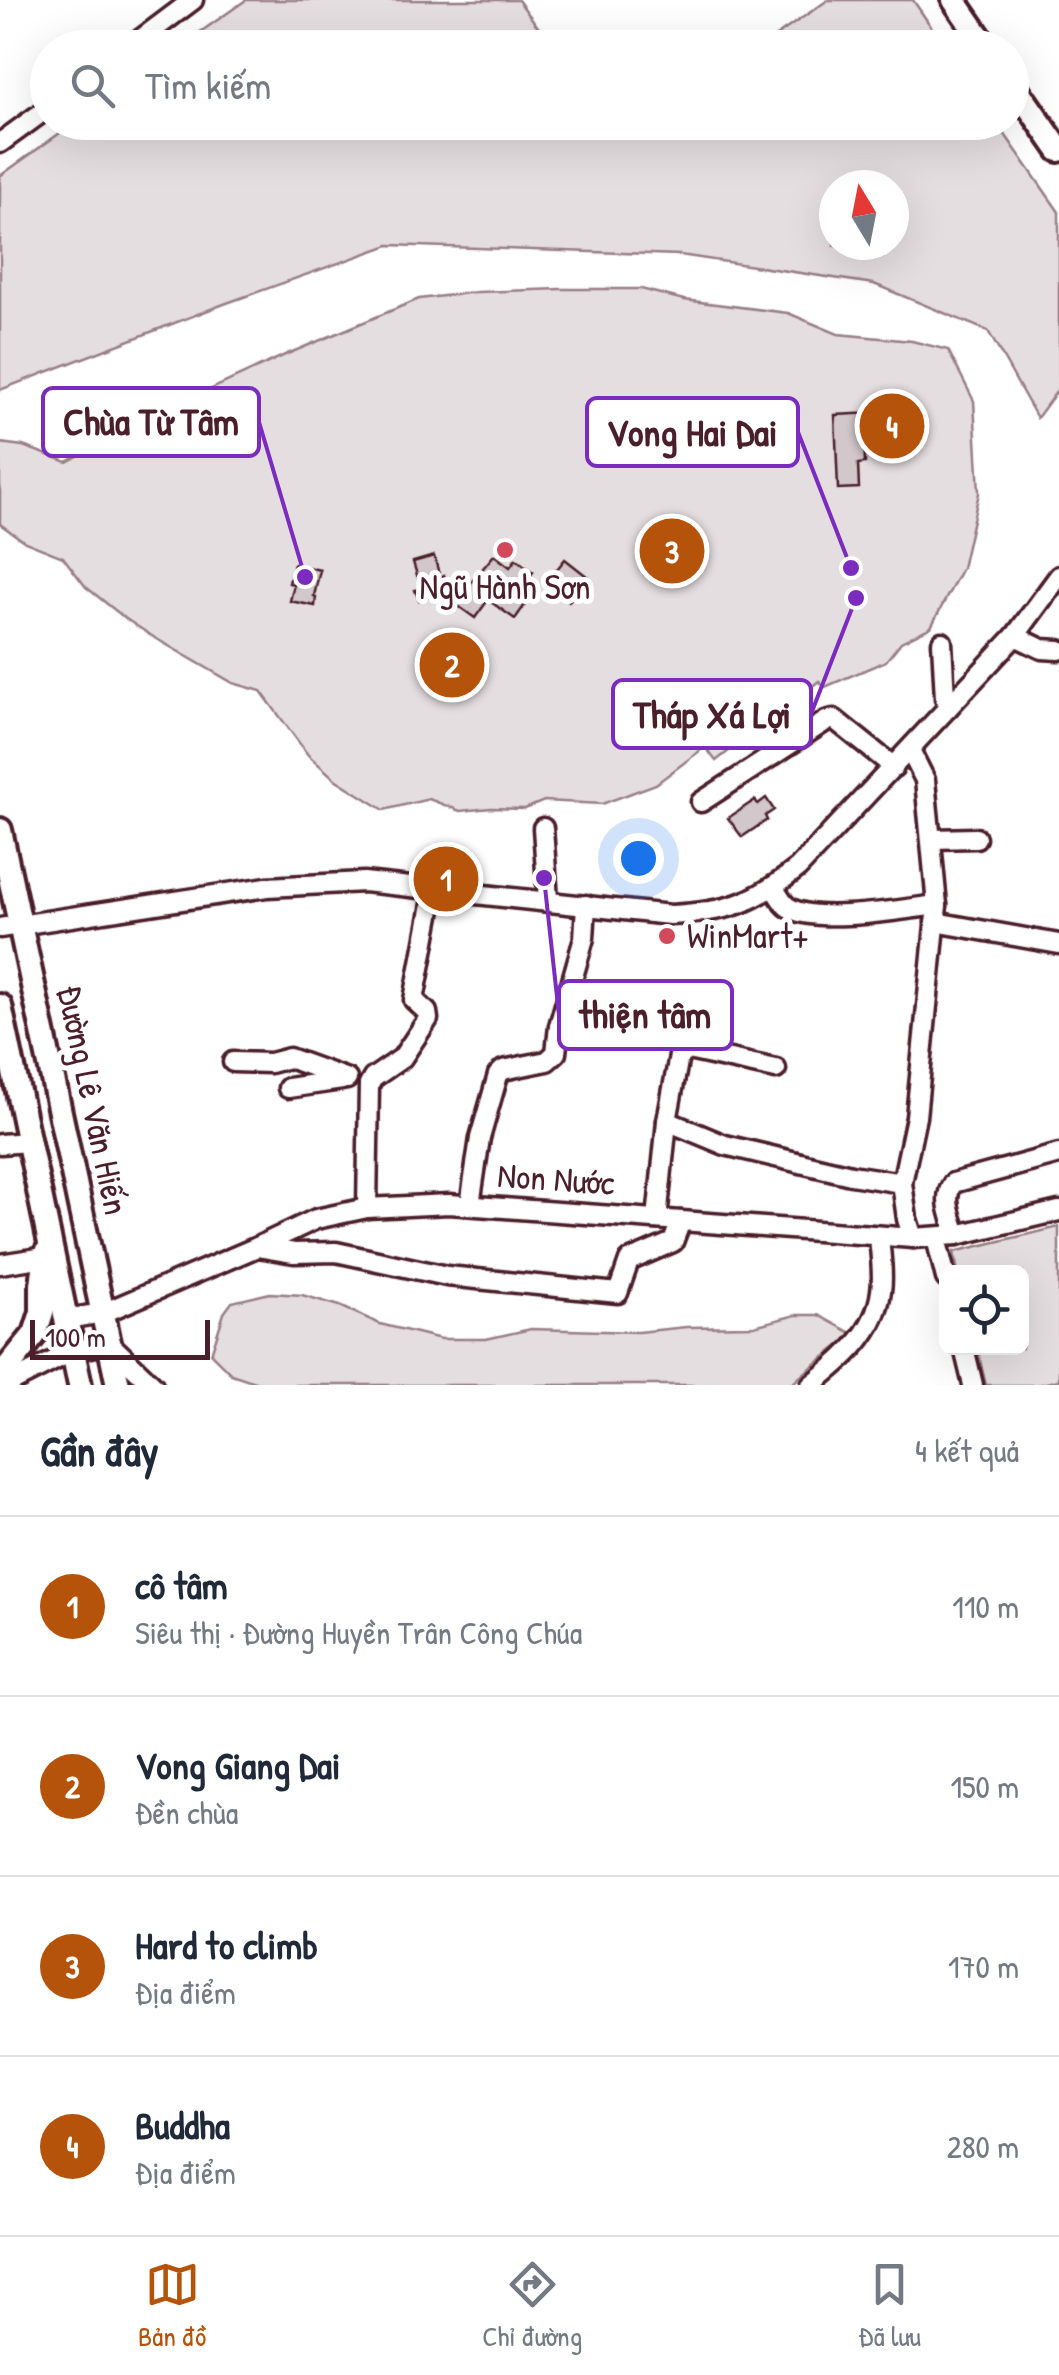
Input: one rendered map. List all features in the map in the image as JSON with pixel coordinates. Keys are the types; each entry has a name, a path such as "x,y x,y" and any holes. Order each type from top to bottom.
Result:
{"main road":[{"path":"954,0 975,30"},
{"path":"1029,107 1059,150"},
{"name":"Đường Lê Văn Hiến","path":"0,830 10,926 118,1385"},
{"name":"Đường Lê Văn Hiến","path":"0,1006 47,1246 80,1385"},
{"path":"0,1376 35,1334 42,1312 47,1246"}],"street":[{"path":"152,30 192,0"},
{"path":"0,143 30,121"},
{"path":"10,926 267,887 364,882 670,914 735,907 774,888 798,868 1015,636 1059,576"},
{"path":"1015,636 1042,649 1059,650"},
{"path":"942,642 948,708"},
{"path":"701,802 834,719 894,767"},
{"path":"910,750 926,780 936,914 916,1117 902,1183 913,1238"},
{"path":"544,828 548,900"},
{"path":"931,838 976,838"},
{"path":"367,1208 369,1085 402,1058 428,1019 427,1012 414,1000 435,888"},
{"path":"774,888 786,906 805,914 936,914 1059,944"},
{"path":"470,1206 480,1138 498,1075 503,1070 546,1061 556,1053 559,1026 584,938 586,905"},
{"path":"657,1219 667,1121 679,1056 688,1050 776,1069"},
{"path":"233,1062 270,1063 289,1058 347,1079"},
{"path":"288,1088 379,1074"},
{"path":"667,1121 725,1145 902,1183"},
{"path":"0,1144 29,1142"},
{"path":"957,1235 947,1200 953,1183 1059,1154"},
{"name":"Non Nước","path":"66,1319 103,1312 316,1219 367,1208 448,1204 913,1238 957,1235 1059,1211"},
{"path":"257,1247 294,1253 347,1254 447,1276 618,1294 629,1260 673,1242 681,1221"},
{"path":"811,1385 845,1359 872,1319 881,1292 879,1236"},
{"path":"936,1238 943,1265"},
{"path":"0,1264 47,1246"},
{"path":"6,1385 72,1351 109,1344 152,1385"},
{"path":"966,1355 973,1385"}],"shaded area":[{"path":"246,0 518,0 540,30 203,30"},
{"path":"828,0 913,0 933,30 785,30"},
{"path":"50,140 1009,140 1059,212 1059,388 1037,418 988,331 874,284 680,255 389,245 0,390 0,176"},
{"name":"Ngũ Hành Sơn","path":"561,289 641,289 684,300 788,313 838,334 912,341 948,350 974,401 979,493 962,568 931,627 901,642 886,661 825,687 819,681 716,761 705,747 656,784 602,804 544,801 525,809 460,811 429,799 384,810 335,779 308,755 261,691 233,683 155,638 86,587 63,557 25,542 0,524 0,443 23,446 67,462 144,420 419,299"},
{"path":"1059,1227 1059,1380 1037,1385 986,1385 979,1355 1029,1355 1029,1265 957,1265 954,1252"},
{"path":"270,1293 302,1295 380,1324 441,1339 486,1339 531,1329 638,1332 754,1326 796,1315 818,1315 853,1334 791,1385 264,1385 231,1374 211,1354 224,1313 232,1302"}],"building":[{"path":"874,413 875,430 864,431 865,463 858,464 859,488 838,489 835,415"},
{"path":"494,555 510,567 516,559 533,572 517,594 527,602 515,619 488,600 475,618 454,603"},
{"path":"434,556 450,594 438,598 436,593 419,600 415,590 421,588 413,562"},
{"path":"565,559 588,577 569,601 546,583"},
{"path":"294,564 320,570 315,606 290,601"},
{"path":"766,798 774,810 765,816 767,820 742,837 728,818 755,800 758,804"}],"place":[{"name":"Buddha","path":"892,426"},
{"name":"Ngũ Hành Sơn","path":"505,550"},
{"name":"Hard to climb","path":"672,551"},
{"name":"Vong Hai Dai","path":"851,568"},
{"name":"Chùa Từ Tâm","path":"305,577"},
{"name":"Tháp Xá Lợi","path":"856,598"},
{"name":"Vong Giang Dai","path":"452,665"},
{"name":"thiện tâm","path":"544,878"},
{"name":"cô tâm","path":"446,879"},
{"name":"WinMart+","path":"667,936"}]}
